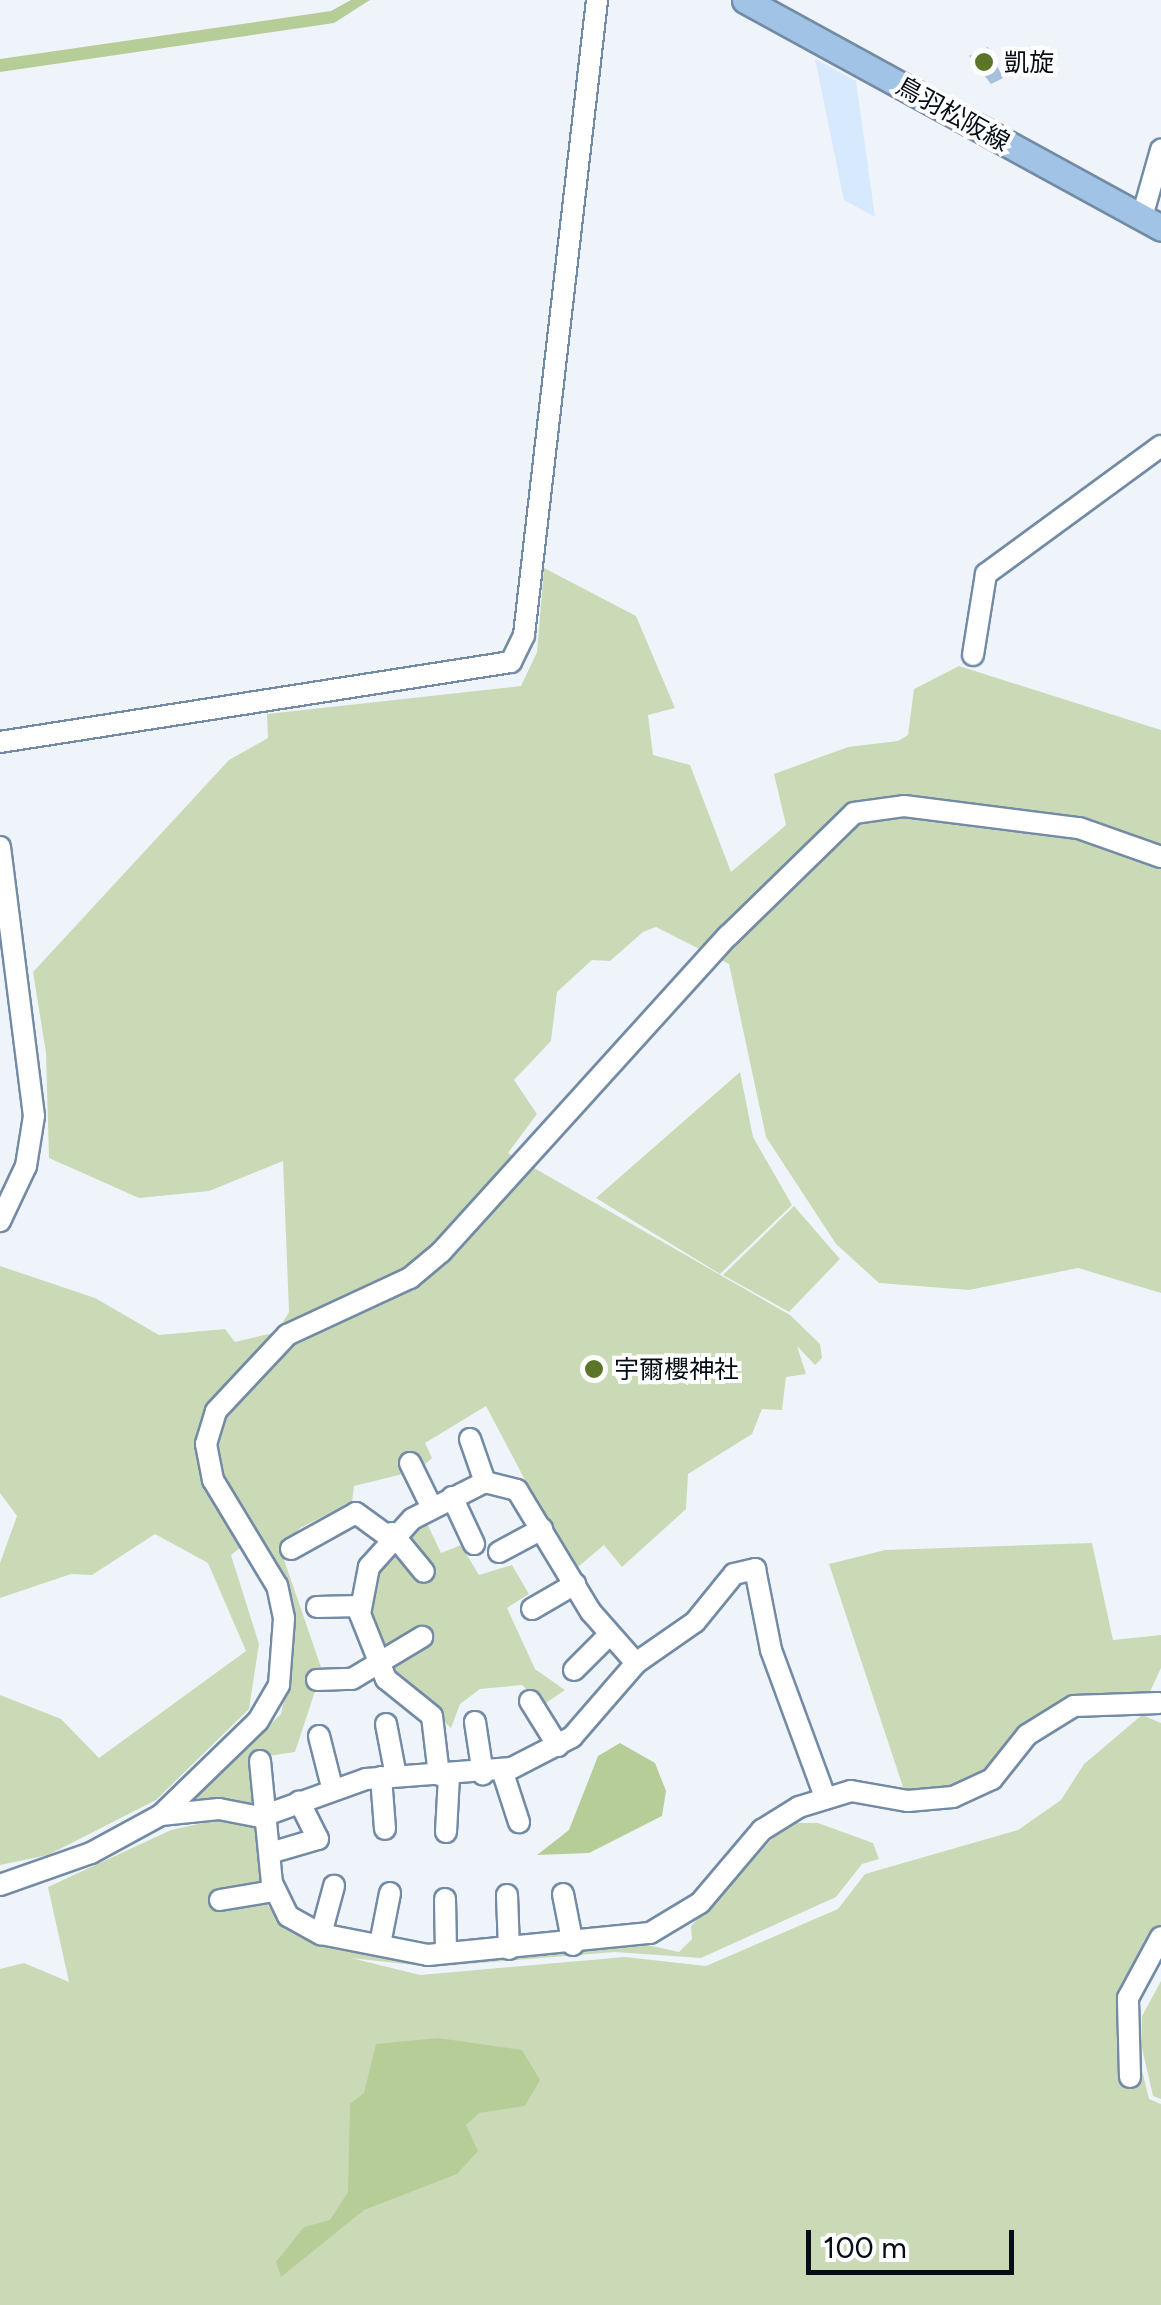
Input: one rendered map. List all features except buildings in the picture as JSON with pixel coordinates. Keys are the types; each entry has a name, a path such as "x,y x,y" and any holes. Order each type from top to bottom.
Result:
{"main road":[{"name":"鳥羽松阪線","path":"745,0 1152,223"}],"street":[{"path":"0,742 472,674 514,658 524,635 597,0"},
{"path":"1152,223 1161,150"},
{"path":"973,655 986,574 1161,446"},
{"path":"0,1885 65,1865 161,1815 258,1722 279,1685 284,1618 277,1586 213,1480 206,1444 216,1411 288,1335 410,1278 441,1252 837,822 877,807 919,808 1079,828 1161,856"},
{"path":"0,847 34,1116 26,1166 0,1222"},
{"path":"470,1438 486,1482"},
{"path":"410,1463 432,1508"},
{"path":"446,1832 444,1776 432,1716 377,1664 360,1606 368,1568 391,1535 432,1508 486,1482 517,1490 609,1635 636,1662"},
{"path":"452,1497 474,1544"},
{"path":"292,1550 356,1513 391,1535 424,1572"},
{"path":"499,1552 542,1529"},
{"path":"161,1815 219,1809 268,1816 332,1787 389,1776 493,1772 558,1746 601,1709 636,1662 695,1622 734,1574 755,1569 771,1650 825,1797"},
{"path":"532,1609 575,1584"},
{"path":"318,1607 360,1606"},
{"path":"574,1670 609,1635"},
{"path":"317,1680 352,1679 422,1638"},
{"path":"530,1700 558,1746"},
{"path":"260,1762 274,1891 288,1916 321,1934 446,1953 573,1945 631,1938 677,1920 770,1822 825,1797 851,1791 908,1801 953,1797 992,1778 1027,1734 1074,1706 1160,1701"},
{"path":"475,1722 493,1772 519,1822"},
{"path":"385,1829 389,1776 386,1724"},
{"path":"318,1736 332,1787"},
{"path":"270,1853 318,1840 299,1801"},
{"path":"321,1934 334,1886"},
{"path":"220,1900 274,1891"},
{"path":"380,1944 390,1892"},
{"path":"562,1894 573,1945"},
{"path":"507,1895 508,1949"},
{"path":"445,1899 446,1953"},
{"path":"1130,2077 1128,1998 1161,1937"}],"shaded area":[{"path":"351,0 370,0 334,23 0,72 0,59 331,11"},
{"path":"815,59 856,81 875,217 844,200"},
{"path":"544,568 636,616 675,708 648,715 653,755 690,765 731,872 786,825 774,774 848,747 898,741 908,735 914,689 959,666 1161,730 1161,1293 1078,1268 969,1290 879,1283 836,1244 766,1137 729,964 656,927 643,932 610,961 592,960 557,992 551,1041 514,1080 537,1114 508,1153 790,1315 820,1344 822,1358 815,1365 797,1346 806,1374 786,1377 782,1410 762,1409 752,1434 688,1474 686,1509 622,1567 604,1545 573,1571 486,1406 425,1443 432,1458 422,1467 408,1458 403,1474 354,1486 352,1502 300,1528 281,1551 322,1670 295,1752 248,1759 259,1808 190,1800 281,1714 294,1653 292,1604 253,1538 231,1555 259,1644 249,1709 156,1800 48,1855 0,1865 0,1695 61,1719 99,1758 246,1651 208,1563 155,1534 92,1575 71,1574 0,1598 0,1563 17,1516 0,1493 0,1266 95,1298 159,1335 225,1329 235,1342 277,1332 289,1312 283,1161 209,1191 139,1198 49,1158 46,1053 33,972 229,760 268,738 267,714 521,686 537,652"},
{"path":"740,1072 753,1137 792,1205 720,1274 596,1198"},
{"path":"794,1206 840,1259 789,1312 723,1275"},
{"path":"425,1519 441,1553 461,1545 479,1575 512,1565 529,1594 507,1608 535,1669 565,1690 543,1705 522,1685 480,1689 460,1704 451,1728 389,1670 367,1611 386,1558"},
{"path":"1092,1543 1113,1640 1161,1635 1161,1668 1148,1696 1067,1702 1010,1738 979,1782 905,1793 829,1564 885,1550"},
{"path":"1142,1715 1161,1723 1161,1963 1138,2006 1136,2045 1149,2099 1161,2104 1161,2305 0,2305 0,1969 24,1963 69,1982 48,1887 171,1830 226,1818 255,1825 264,1882 216,1892 217,1910 264,1901 287,1929 338,1950 482,1955 643,1944 679,1952 692,1939 691,1926 787,1823 818,1823 873,1843 879,1859 862,1864 836,1897 701,1958 615,1952 432,1967 351,1958 420,1975 625,1957 706,1966 838,1909 865,1874 1018,1830 1061,1800 1084,1764"},
{"path":"620,1743 655,1763 666,1791 662,1816 589,1853 537,1855 569,1830 598,1756"},
{"path":"1161,1981 1161,2099 1153,2096 1141,2044 1142,2016"},
{"path":"438,2038 522,2050 540,2080 525,2106 479,2113 466,2125 478,2151 457,2174 364,2210 281,2277 276,2262 304,2227 330,2220 348,2192 350,2104 364,2093 376,2044"}],"place":[{"name":"凱旋","path":"984,62"},
{"name":"宇爾櫻神社","path":"594,1369"}]}
